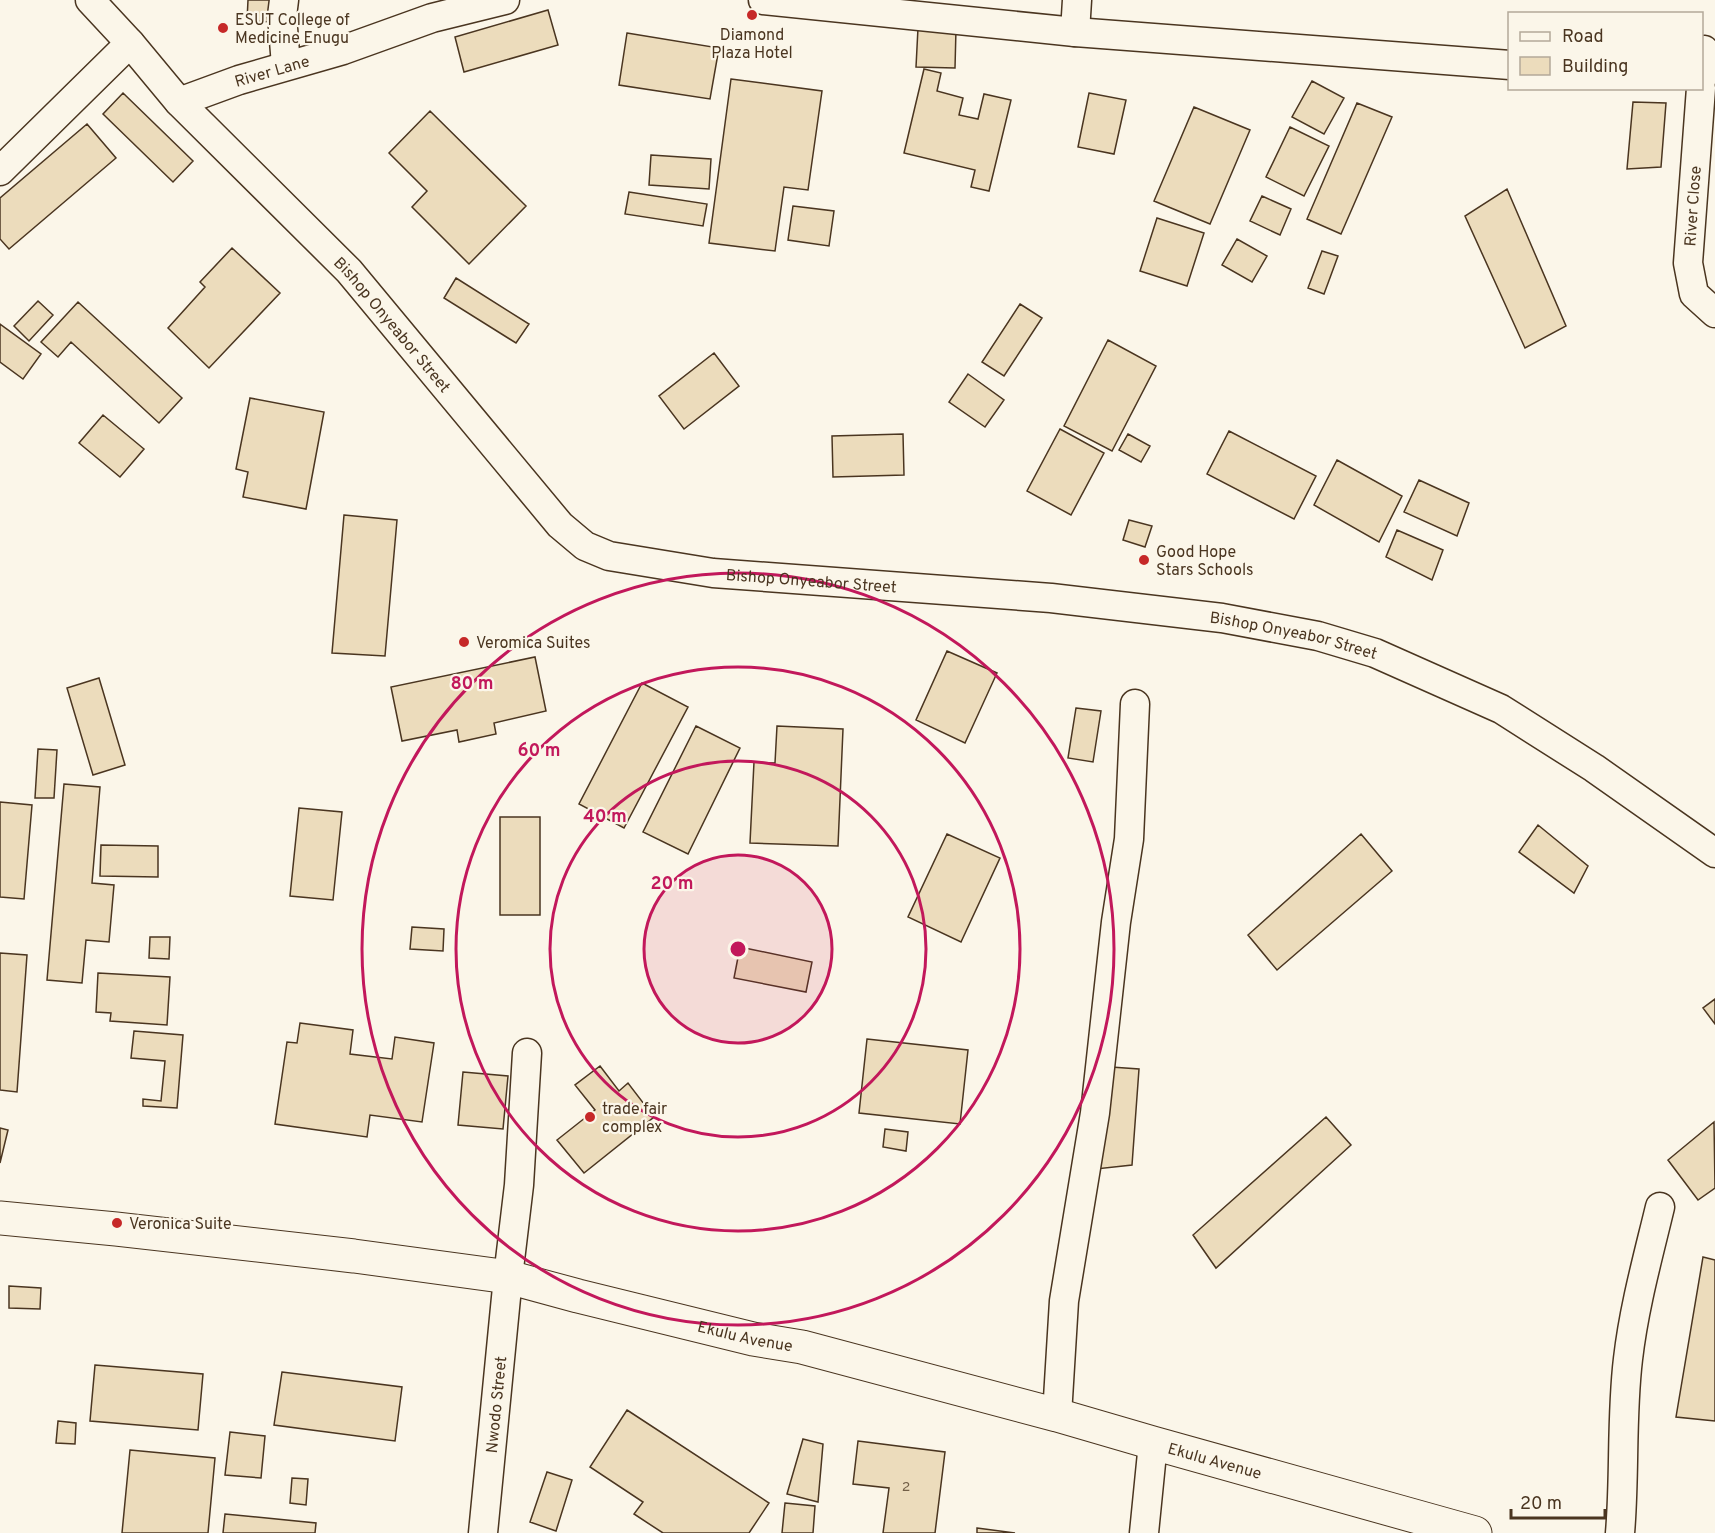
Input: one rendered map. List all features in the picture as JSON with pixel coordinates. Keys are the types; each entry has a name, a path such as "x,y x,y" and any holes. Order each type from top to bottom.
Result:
{"main road":[{"name":"Ekulu Avenue","path":"0,1218 116,1228 508,1277 742,1336 802,1347 1057,1414 1475,1533"}],"street":[{"path":"284,0 282,16 286,65"},
{"name":"River Lane","path":"179,102 286,65 343,50 433,9 505,0"},
{"path":"763,0 1075,32 1508,65"},
{"path":"1075,32 1077,0"},
{"name":"Bishop Onyeabor Street","path":"93,1 179,102 349,271 560,525 585,546 609,556 712,573 1051,598 1222,618 1318,636 1375,653 1501,710 1594,768 1715,853"},
{"path":"0,171 130,43"},
{"name":"River Close","path":"1701,90 1688,263 1694,294 1715,313"},
{"path":"1057,1414 1064,1301 1095,1113 1116,922 1129,839 1135,704"},
{"name":"Nwodo Street","path":"483,1533 519,1185 527,1053"},
{"path":"1620,1533 1622,1442 1628,1359 1640,1287 1660,1207"},
{"path":"1144,1533 1153,1443"}],"building":[{"path":"248,0 279,0 277,22 247,21"},
{"path":"548,10 558,45 464,72 455,37"},
{"path":"918,28 956,29 955,68 916,67"},
{"path":"627,33 719,48 710,99 619,85"},
{"path":"924,69 941,73 937,91 963,98 959,115 978,119 984,94 1011,100 989,191 971,187 975,170 904,153"},
{"path":"731,79 822,91 808,190 784,187 775,251 709,243"},
{"path":"1312,81 1344,98 1324,134 1292,117"},
{"path":"123,93 193,161 173,182 103,114"},
{"path":"1089,93 1126,100 1114,154 1078,147"},
{"path":"1633,102 1666,103 1661,167 1627,169"},
{"path":"1357,103 1392,117 1341,234 1307,219"},
{"path":"1194,107 1250,130 1210,224 1154,201"},
{"path":"430,111 526,206 469,264 412,207 427,191 389,153"},
{"path":"87,124 116,158 9,249 0,239 0,198"},
{"path":"1290,127 1329,146 1304,196 1266,177"},
{"path":"651,155 711,159 709,189 649,185"},
{"path":"1507,189 1566,326 1525,348 1465,216"},
{"path":"629,192 707,204 703,226 625,214"},
{"path":"1262,196 1291,209 1280,235 1250,221"},
{"path":"793,206 834,211 829,246 788,240"},
{"path":"1157,218 1204,233 1187,286 1140,271"},
{"path":"1237,239 1267,256 1252,282 1222,265"},
{"path":"232,248 280,293 209,368 168,328 205,287 200,282"},
{"path":"1322,251 1338,256 1324,294 1308,288"},
{"path":"456,278 529,324 516,343 444,298"},
{"path":"38,301 53,315 29,341 14,326"},
{"path":"78,302 182,398 159,423 71,342 58,357 41,342"},
{"path":"1020,304 1042,318 1004,376 982,362"},
{"path":"0,324 41,354 23,379 0,362"},
{"path":"1108,340 1156,366 1112,451 1064,426"},
{"path":"714,353 739,386 684,429 659,396"},
{"path":"968,374 1004,400 985,427 949,402"},
{"path":"250,398 324,412 306,509 243,497 248,472 236,469"},
{"path":"103,415 144,449 120,477 79,443"},
{"path":"1060,429 1104,453 1071,515 1027,491"},
{"path":"1229,431 1316,476 1294,519 1207,474"},
{"path":"903,434 904,475 833,477 832,436"},
{"path":"1128,434 1150,446 1141,462 1119,450"},
{"path":"1337,460 1402,496 1379,542 1314,505"},
{"path":"1419,480 1469,503 1457,536 1404,512"},
{"path":"344,515 397,520 385,656 332,653"},
{"path":"1129,520 1152,526 1145,547 1123,540"},
{"path":"1397,530 1443,550 1432,580 1386,557"},
{"path":"947,651 997,673 965,743 916,720"},
{"path":"535,657 546,711 494,723 496,734 459,742 457,730 402,741 391,687"},
{"path":"99,678 125,765 93,775 67,688"},
{"path":"642,683 688,707 624,828 579,804"},
{"path":"1076,708 1101,711 1093,762 1068,758"},
{"path":"696,726 740,748 688,854 643,832"},
{"path":"777,726 843,729 838,846 750,843 754,762 775,763"},
{"path":"38,749 57,750 54,798 35,798"},
{"path":"64,784 100,787 92,883 114,885 109,942 86,940 82,983 47,980"},
{"path":"0,802 32,805 24,899 0,897"},
{"path":"299,808 342,812 333,900 290,896"},
{"path":"500,817 540,817 540,915 500,915"},
{"path":"1538,825 1588,866 1574,893 1519,852"},
{"path":"947,834 1000,858 961,942 908,917"},
{"path":"1361,834 1392,871 1277,970 1248,935"},
{"path":"101,845 158,846 158,877 100,876"},
{"path":"412,927 444,929 443,951 410,949"},
{"path":"150,937 170,937 169,959 149,958"},
{"path":"740,947 812,962 806,992 734,978"},
{"path":"0,953 27,955 17,1092 0,1090"},
{"path":"98,973 170,977 167,1025 110,1021 111,1013 96,1012"},
{"path":"1715,999 1715,1024 1703,1008"},
{"path":"300,1023 353,1030 350,1054 392,1059 395,1037 434,1043 422,1122 370,1115 367,1137 275,1124 287,1042 297,1043"},
{"path":"134,1031 183,1035 177,1108 143,1106 143,1099 161,1101 165,1061 131,1058"},
{"path":"867,1039 968,1050 960,1124 859,1113"},
{"path":"600,1066 619,1091 628,1083 654,1117 584,1173 557,1140 595,1110 575,1085"},
{"path":"1111,1067 1139,1069 1132,1165 1096,1169"},
{"path":"463,1072 508,1076 503,1129 458,1125"},
{"path":"1326,1117 1351,1145 1216,1268 1193,1235"},
{"path":"1714,1122 1715,1188 1698,1200 1668,1160"},
{"path":"0,1128 8,1130 0,1163"},
{"path":"885,1129 908,1132 906,1151 883,1147"},
{"path":"1703,1257 1715,1260 1715,1421 1676,1417"},
{"path":"9,1286 41,1288 40,1309 9,1308"},
{"path":"95,1365 203,1374 198,1430 90,1421"},
{"path":"282,1372 402,1387 395,1441 274,1425"},
{"path":"627,1410 769,1503 749,1533 663,1533 634,1514 643,1502 590,1467"},
{"path":"58,1421 76,1423 75,1444 56,1443"},
{"path":"230,1432 265,1436 261,1478 225,1475"},
{"path":"803,1439 823,1444 818,1502 787,1494"},
{"path":"858,1441 945,1452 935,1533 883,1533 889,1488 853,1484"},
{"path":"130,1450 215,1458 208,1533 122,1533"},
{"path":"547,1472 572,1480 556,1531 530,1522"},
{"path":"292,1478 308,1479 306,1505 290,1503"},
{"path":"785,1503 815,1506 813,1533 782,1533"},
{"path":"225,1514 316,1523 315,1533 223,1533"},
{"path":"977,1528 1015,1533 977,1533"}],"place":[{"name":"Diamond Plaza Hotel","path":"752,15"},
{"name":"ESUT College of Medicine Enugu","path":"223,28"},
{"name":"Good Hope Stars Schools","path":"1144,560"},
{"name":"Veromica Suites","path":"464,642"},
{"name":"trade fair complex","path":"590,1117"},
{"name":"Veronica Suite","path":"117,1223"}]}
